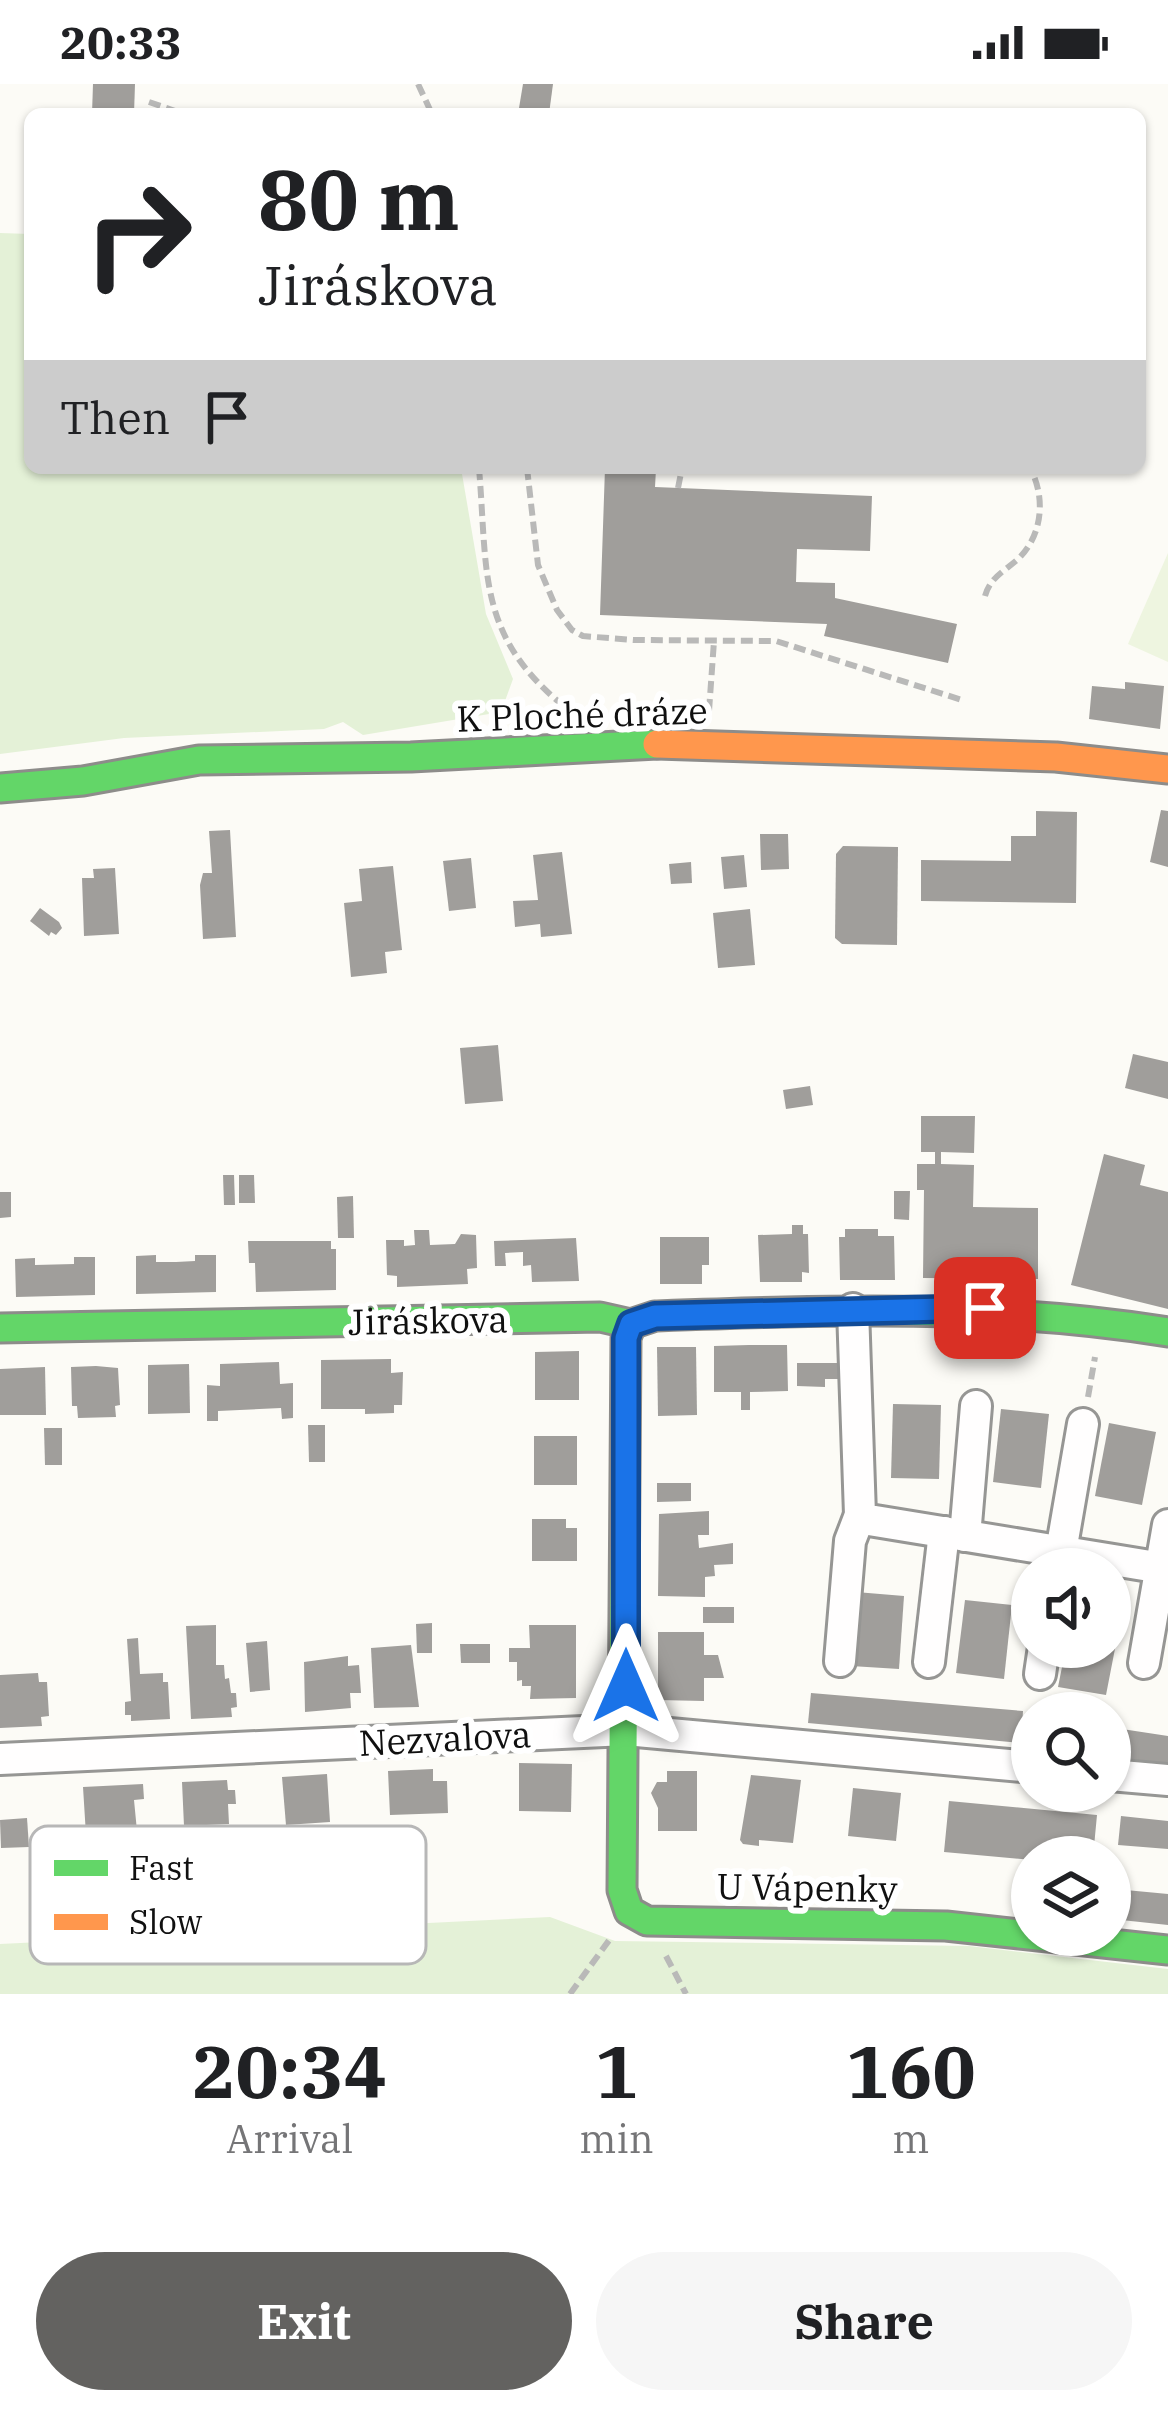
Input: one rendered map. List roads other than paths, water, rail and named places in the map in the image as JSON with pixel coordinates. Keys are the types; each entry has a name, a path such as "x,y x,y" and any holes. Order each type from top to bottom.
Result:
{"street":[{"name":"K Ploché dráze","path":"0,788 83,781 199,760 411,757 594,745 1056,757 1168,769"},
{"name":"Jiráskova","path":"0,1328 600,1317 631,1324 655,1316 985,1308 1168,1332"},
{"path":"840,1661 850,1541 860,1515 853,1309"},
{"path":"626,1730 626,1338 631,1324"},
{"path":"929,1662 976,1406"},
{"path":"1061,1548 1083,1424"},
{"path":"860,1515 1011,1548"},
{"path":"1144,1663 1168,1525"},
{"path":"1131,1566 1164,1569"},
{"name":"Nezvalova","path":"0,1759 626,1730 1011,1765"},
{"name":"U Vápenky","path":"626,1730 622,1890 629,1911 647,1921 946,1926 1168,1950"},
{"path":"1131,1776 1168,1780"}]}
